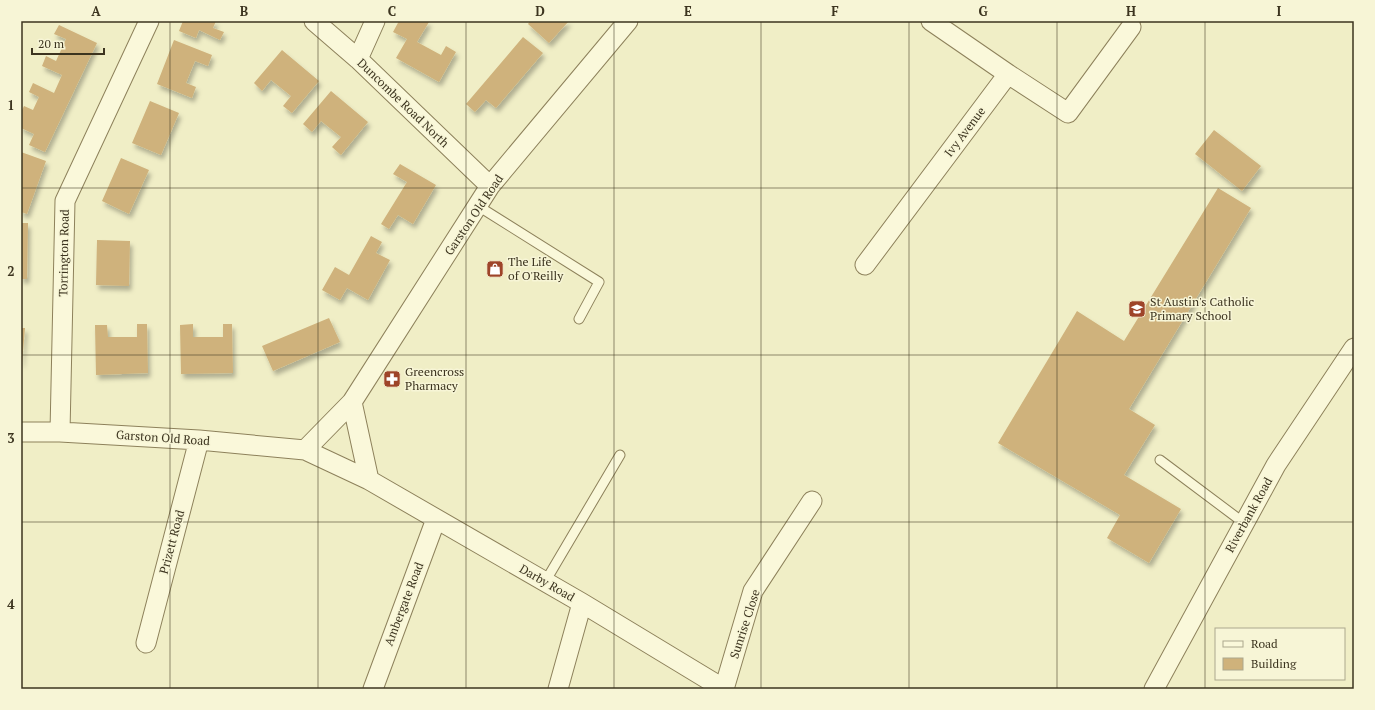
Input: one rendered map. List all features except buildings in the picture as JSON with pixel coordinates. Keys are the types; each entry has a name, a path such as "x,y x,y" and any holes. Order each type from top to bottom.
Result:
{"street":[{"name":"Torrington Road","path":"60,432 65,202 149,21"},
{"name":"Duncombe Road North","path":"314,21 358,59 490,186"},
{"path":"358,59 375,21"},
{"name":"Garston Old Road","path":"304,450 352,402 490,186 628,21"},
{"path":"931,21 1068,113 1131,27"},
{"name":"Ivy Avenue","path":"865,265 1008,74"},
{"name":"Riverbank Road","path":"1154,689 1276,465 1354,348"},
{"path":"352,402 370,480"},
{"name":"Garston Old Road","path":"21,432 60,432 199,440 304,450 370,480"},
{"name":"Prizett Road","path":"146,643 199,440"},
{"name":"Darby Road","path":"370,480 582,603 724,689"},
{"name":"Sunrise Close","path":"724,689 753,591 812,501"},
{"name":"Ambergate Road","path":"373,689 436,519"},
{"path":"558,689 582,603"}],"lane":[{"path":"478,206 599,282 579,319"},
{"path":"545,582 620,455"},
{"path":"1160,460 1244,523"}],"place":[{"name":"The Life of O'Reilly","path":"495,269"},
{"name":"St Austin's Catholic Primary School","path":"1137,309"},
{"name":"Greencross Pharmacy","path":"392,379"}]}
